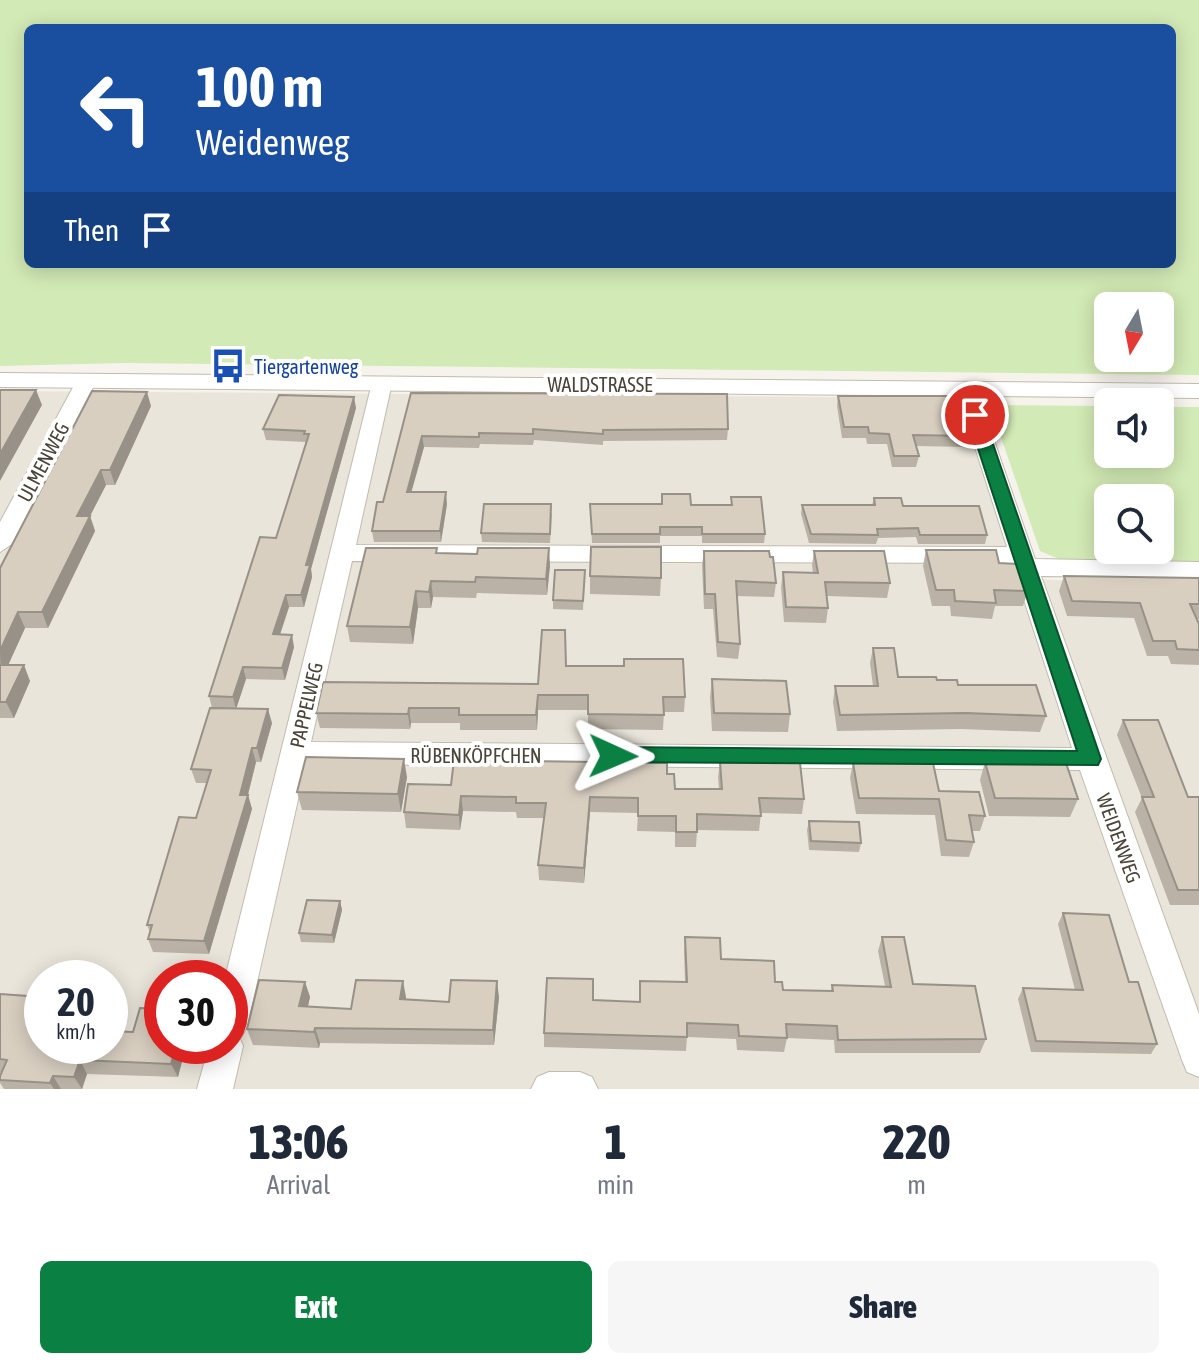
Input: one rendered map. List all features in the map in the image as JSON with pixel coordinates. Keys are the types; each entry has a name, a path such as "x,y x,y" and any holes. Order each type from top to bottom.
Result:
{"street":[{"name":"WALDSTRASSE","path":"0,380 1199,391"},
{"name":"ULMENWEG","path":"0,544 87,380"},
{"name":"PAPPELWEG","path":"246,960 382,383"},
{"name":"WEIDENWEG","path":"966,388 1090,759 1199,1060"},
{"path":"342,553 1024,561 1199,570"},
{"name":"RÜBENKÖPFCHEN","path":"294,753 1090,759"},
{"path":"215,1089 221,1064"},
{"path":"549,1089 580,1089"}],"shaded area":[{"path":"0,391 956,398 993,500 1014,573 1048,580 1199,583 1199,1089 0,1089"}],"green space":[{"path":"0,0 1199,0 1199,375 124,363 0,366"},
{"path":"1001,405 1094,406 1094,468 1174,468 1174,407 1199,407 1199,561 1174,561 1174,484 1094,484 1094,562 1066,562 1040,551 992,411"}],"building":[{"path":"0,390 36,390 0,454"},
{"path":"92,391 147,392 110,470 101,470 77,516 90,516 42,612 18,612 0,651 0,568"},
{"path":"411,393 727,394 728,429 603,430 603,434 533,429 533,434 422,436 407,492 446,492 440,531 372,531 377,502 383,502"},
{"path":"279,395 354,397 306,565 310,565 301,595 286,595 273,634 292,635 282,668 243,667 233,697 209,696 260,537 276,538 309,434 304,434 305,431 263,429"},
{"path":"838,396 948,396 954,416 963,416 969,436 913,435 919,456 894,456 889,434 869,433 868,427 844,427"},
{"path":"662,494 690,494 691,505 732,505 731,497 761,497 765,534 702,534 702,527 660,527 660,534 592,534 590,504 662,504"},
{"path":"874,498 901,498 903,506 979,506 987,535 920,535 918,528 877,529 878,535 811,534 802,505 875,505"},
{"path":"484,504 551,504 550,534 481,533"},
{"path":"591,547 661,547 661,578 590,576"},
{"path":"366,548 437,548 436,553 477,554 478,548 549,548 546,579 476,577 475,582 431,581 429,592 416,591 410,627 347,626"},
{"path":"926,550 996,550 999,563 1019,564 1028,591 994,590 996,603 955,601 954,590 936,590"},
{"path":"704,551 769,551 770,557 773,557 776,583 736,581 740,644 718,642 715,594 705,594"},
{"path":"814,551 884,551 890,583 825,582 828,608 786,607 783,572 818,573"},
{"path":"555,570 585,570 583,601 553,600"},
{"path":"1064,576 1199,578 1199,604 1190,604 1199,624 1199,650 1177,649 1175,641 1153,641 1140,603 1072,601"},
{"path":"542,630 565,630 566,666 624,666 624,659 683,659 685,697 663,697 664,715 588,714 588,695 538,695 536,715 459,715 459,708 409,708 408,714 316,713 323,682 538,684"},
{"path":"873,648 894,648 898,677 936,677 937,680 957,680 958,685 1036,685 1046,716 966,713 840,715 835,686 878,686"},
{"path":"0,665 24,665 6,702 0,702"},
{"path":"712,679 786,681 790,714 714,713"},
{"path":"210,708 268,709 257,748 252,748 240,795 248,795 204,941 148,939 152,925 147,925 179,817 196,818 211,770 191,769"},
{"path":"1123,720 1158,720 1188,797 1199,797 1199,890 1178,890 1142,797 1154,797"},
{"path":"306,757 404,759 398,794 297,792"},
{"path":"454,760 667,763 667,774 674,774 675,789 722,789 720,762 800,763 804,799 759,798 761,816 697,814 697,832 676,832 676,816 638,816 638,798 590,797 584,868 538,865 546,803 516,803 516,797 461,796 459,815 404,812 408,784 451,785"},
{"path":"985,762 1066,763 1078,799 995,798"},
{"path":"853,763 933,763 939,791 979,792 985,816 969,815 974,842 946,840 939,799 859,798"},
{"path":"809,821 859,822 861,843 811,841"},
{"path":"307,900 340,901 332,935 299,933"},
{"path":"1063,913 1109,915 1129,982 1138,982 1157,1044 1036,1041 1023,988 1083,990"},
{"path":"685,937 720,938 721,959 774,961 775,982 782,982 783,990 833,991 832,985 891,987 882,937 904,937 913,984 975,986 986,1039 838,1040 837,1026 786,1024 787,1038 739,1036 738,1025 687,1023 687,1037 544,1033 547,978 593,979 593,1000 640,1002 640,981 687,982"},
{"path":"259,980 305,982 299,1006 351,1009 356,980 403,981 400,999 449,1002 451,980 497,981 493,1030 315,1028 314,1032 248,1029"},
{"path":"0,994 24,996 24,1064 79,1064 74,1077 53,1076 50,1083 0,1080 7,1060 0,1059"},
{"path":"140,1008 144,1008 144,1063 128,1062 128,1032 133,1032"}],"place":[{"name":"Tiergartenweg","path":"228,366"}],"route":[{"path":"613,756 1090,759 975,415"}]}
